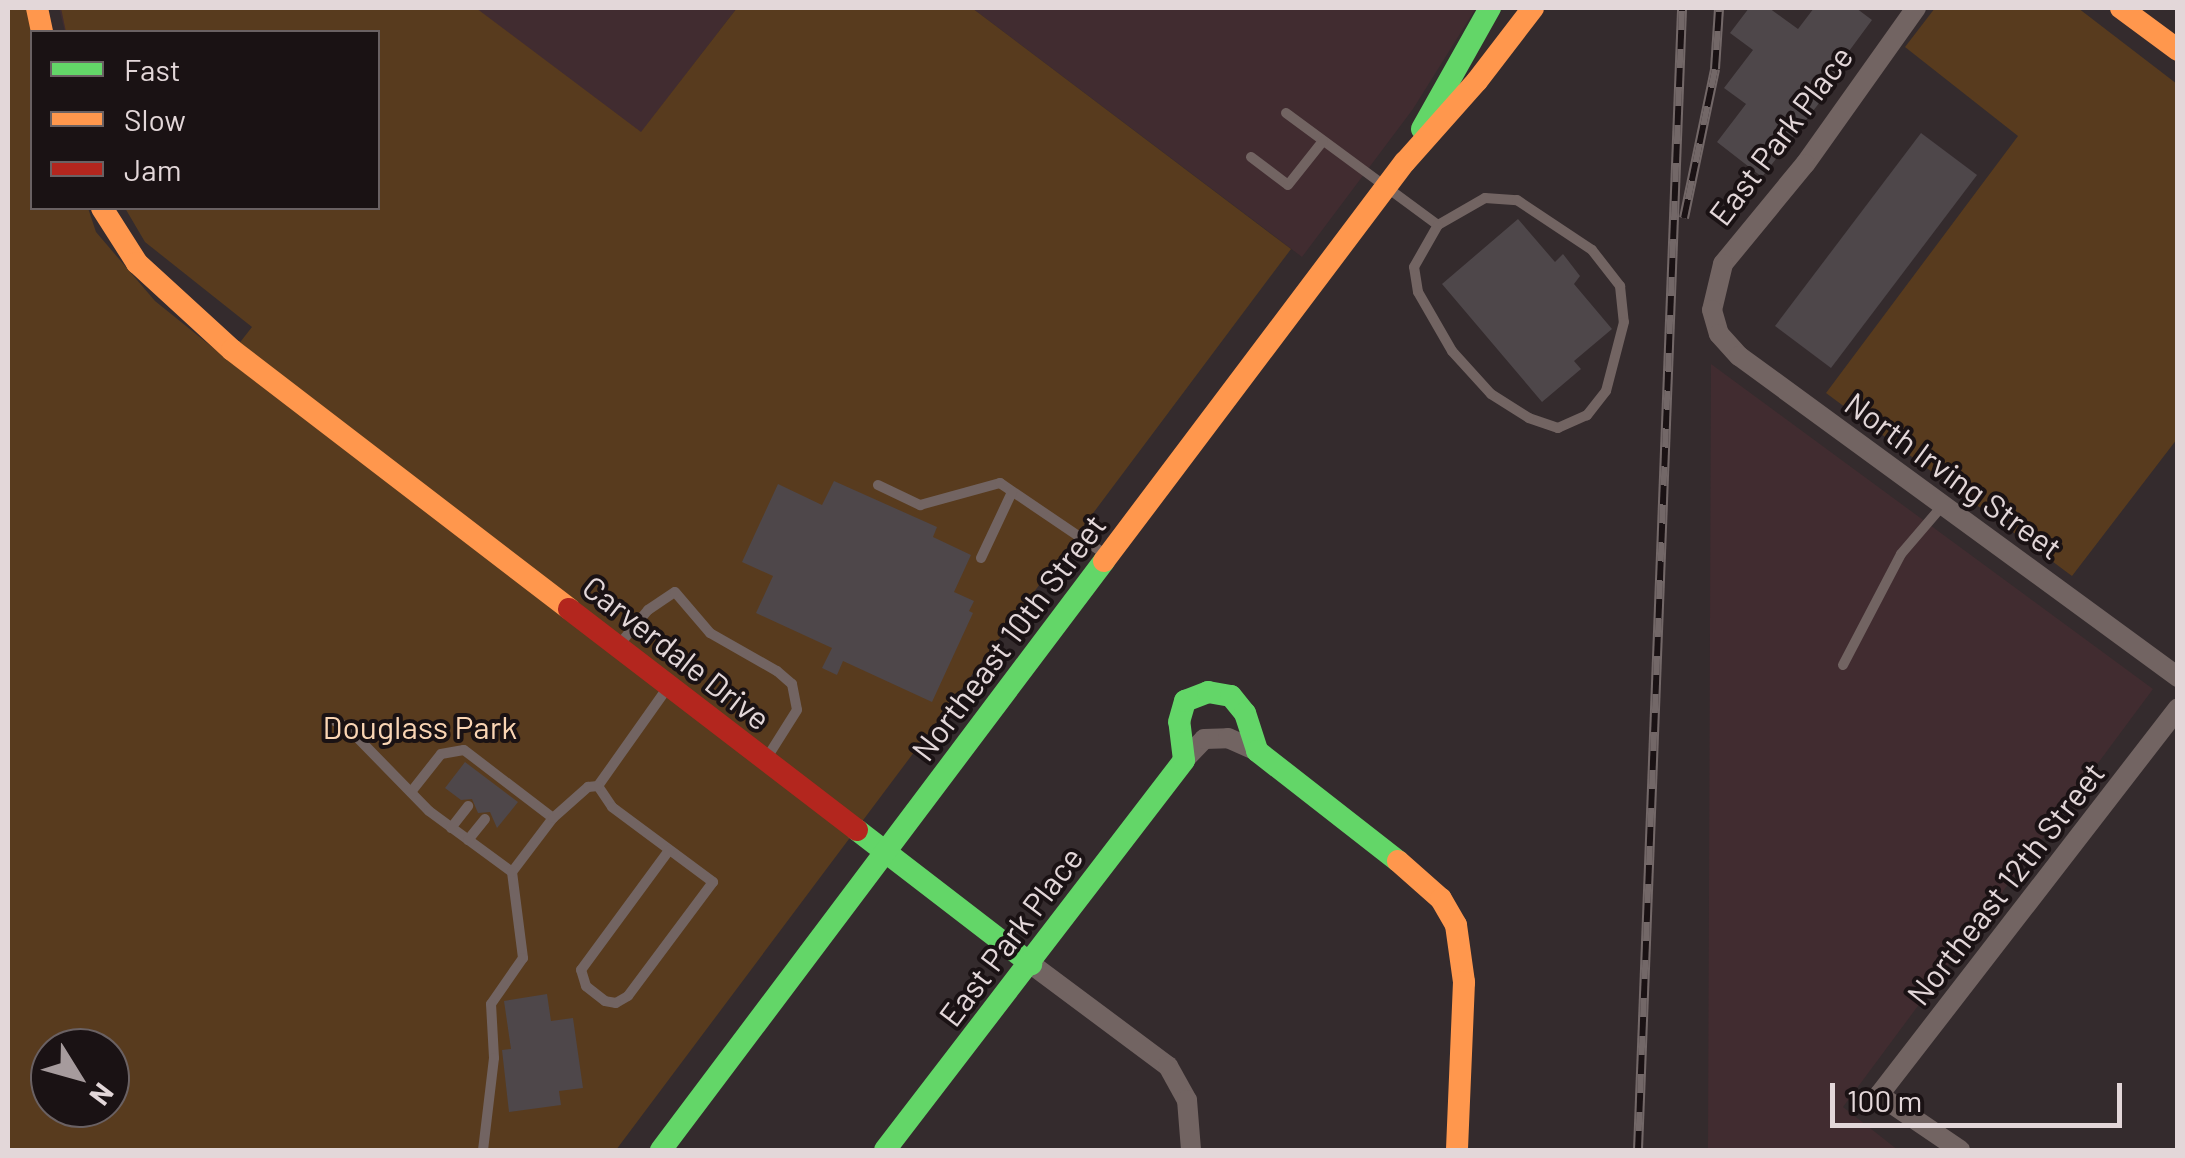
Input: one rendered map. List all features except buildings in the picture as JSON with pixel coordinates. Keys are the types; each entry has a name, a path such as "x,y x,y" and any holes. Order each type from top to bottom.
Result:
{"street":[{"name":"Northeast 10th Street","path":"1406,162 1455,64 1490,8"},
{"name":"Northeast 10th Street","path":"661,1150 1386,187 1477,82 1532,8"},
{"path":"2121,8 2178,50"},
{"name":"East Park Place","path":"1712,310 1723,264 1805,164 1910,10"},
{"name":"Carverdale Drive","path":"103,210 136,263 182,308 668,686 1168,1066 1187,1100 1191,1150"},
{"name":"North Irving Street","path":"1712,310 1719,334 1739,356 2178,677"},
{"path":"1184,760 1179,722 1185,701 1208,692 1232,696 1245,713 1257,751 1441,898 1456,925 1464,982 1458,1150"},
{"name":"Northeast 12th Street","path":"1960,1150 1880,1095 2178,708"},
{"name":"East Park Place","path":"885,1150 1204,738 1228,738 1257,751"}],"lane":[{"path":"1286,113 1438,225"},
{"path":"1252,157 1288,185 1323,140"},
{"path":"1485,198 1517,200 1592,250 1620,286 1624,322 1606,391 1587,415 1558,428 1528,418 1490,394 1452,351 1418,292 1414,267 1438,225 1485,198"},
{"path":"878,485 920,505 1000,483 1109,557"},
{"path":"981,558 1012,492"},
{"path":"1843,665 1901,554 1944,504"},
{"path":"618,646 648,610 675,592 710,633 785,677 796,693 798,710 765,760"},
{"path":"598,786 604,772 668,686"},
{"path":"333,720 348,728 451,828 512,872"},
{"path":"411,792 440,754 464,750 554,818"},
{"path":"483,1150 494,1058 491,1004 523,958 512,872 554,818 588,787 598,786"},
{"path":"598,786 612,807 670,850 713,882 628,996 616,1003 605,1001 586,986 581,970 670,850"},
{"path":"451,828 468,806"},
{"path":"468,840 485,819"}],"shaded area":[{"path":"59,8 737,8 641,133 380,30 64,30"},
{"path":"972,8 1476,8 1413,109 1302,257"},
{"path":"1711,364 2153,689 1843,1107 1898,1150 1708,1150"}],"green space":[{"name":"Douglass Park","path":"8,8 27,8 31,30 30,210 89,210 96,232 155,301 227,359 252,327 145,242 126,210 380,210 380,30 66,30 61,8 476,8 641,132 737,8 972,8 1291,249 616,1150 8,1150"},
{"path":"1935,8 2078,8 2177,84 2177,439 2072,576 1826,393 2018,136 1905,47"}],"railway":[{"path":"1638,1150 1682,8"},
{"path":"1684,218 1715,69 1719,8"}],"traffic: fast":[{"path":"1422,129 1490,8"},
{"path":"661,1150 1104,561"},
{"path":"885,1150 1184,760 1179,722 1185,701 1208,692 1231,696 1245,713 1257,751 1398,861"},
{"path":"857,830 1031,964"}],"traffic: slow":[{"path":"37,8 42,30"},
{"path":"1104,561 1405,162 1477,81 1533,8"},
{"path":"2121,8 2178,50"},
{"path":"103,210 137,263 232,350 569,609"},
{"path":"1398,861 1441,899 1456,925 1464,982 1457,1150"}],"traffic: jam":[{"path":"569,609 857,830"}]}
